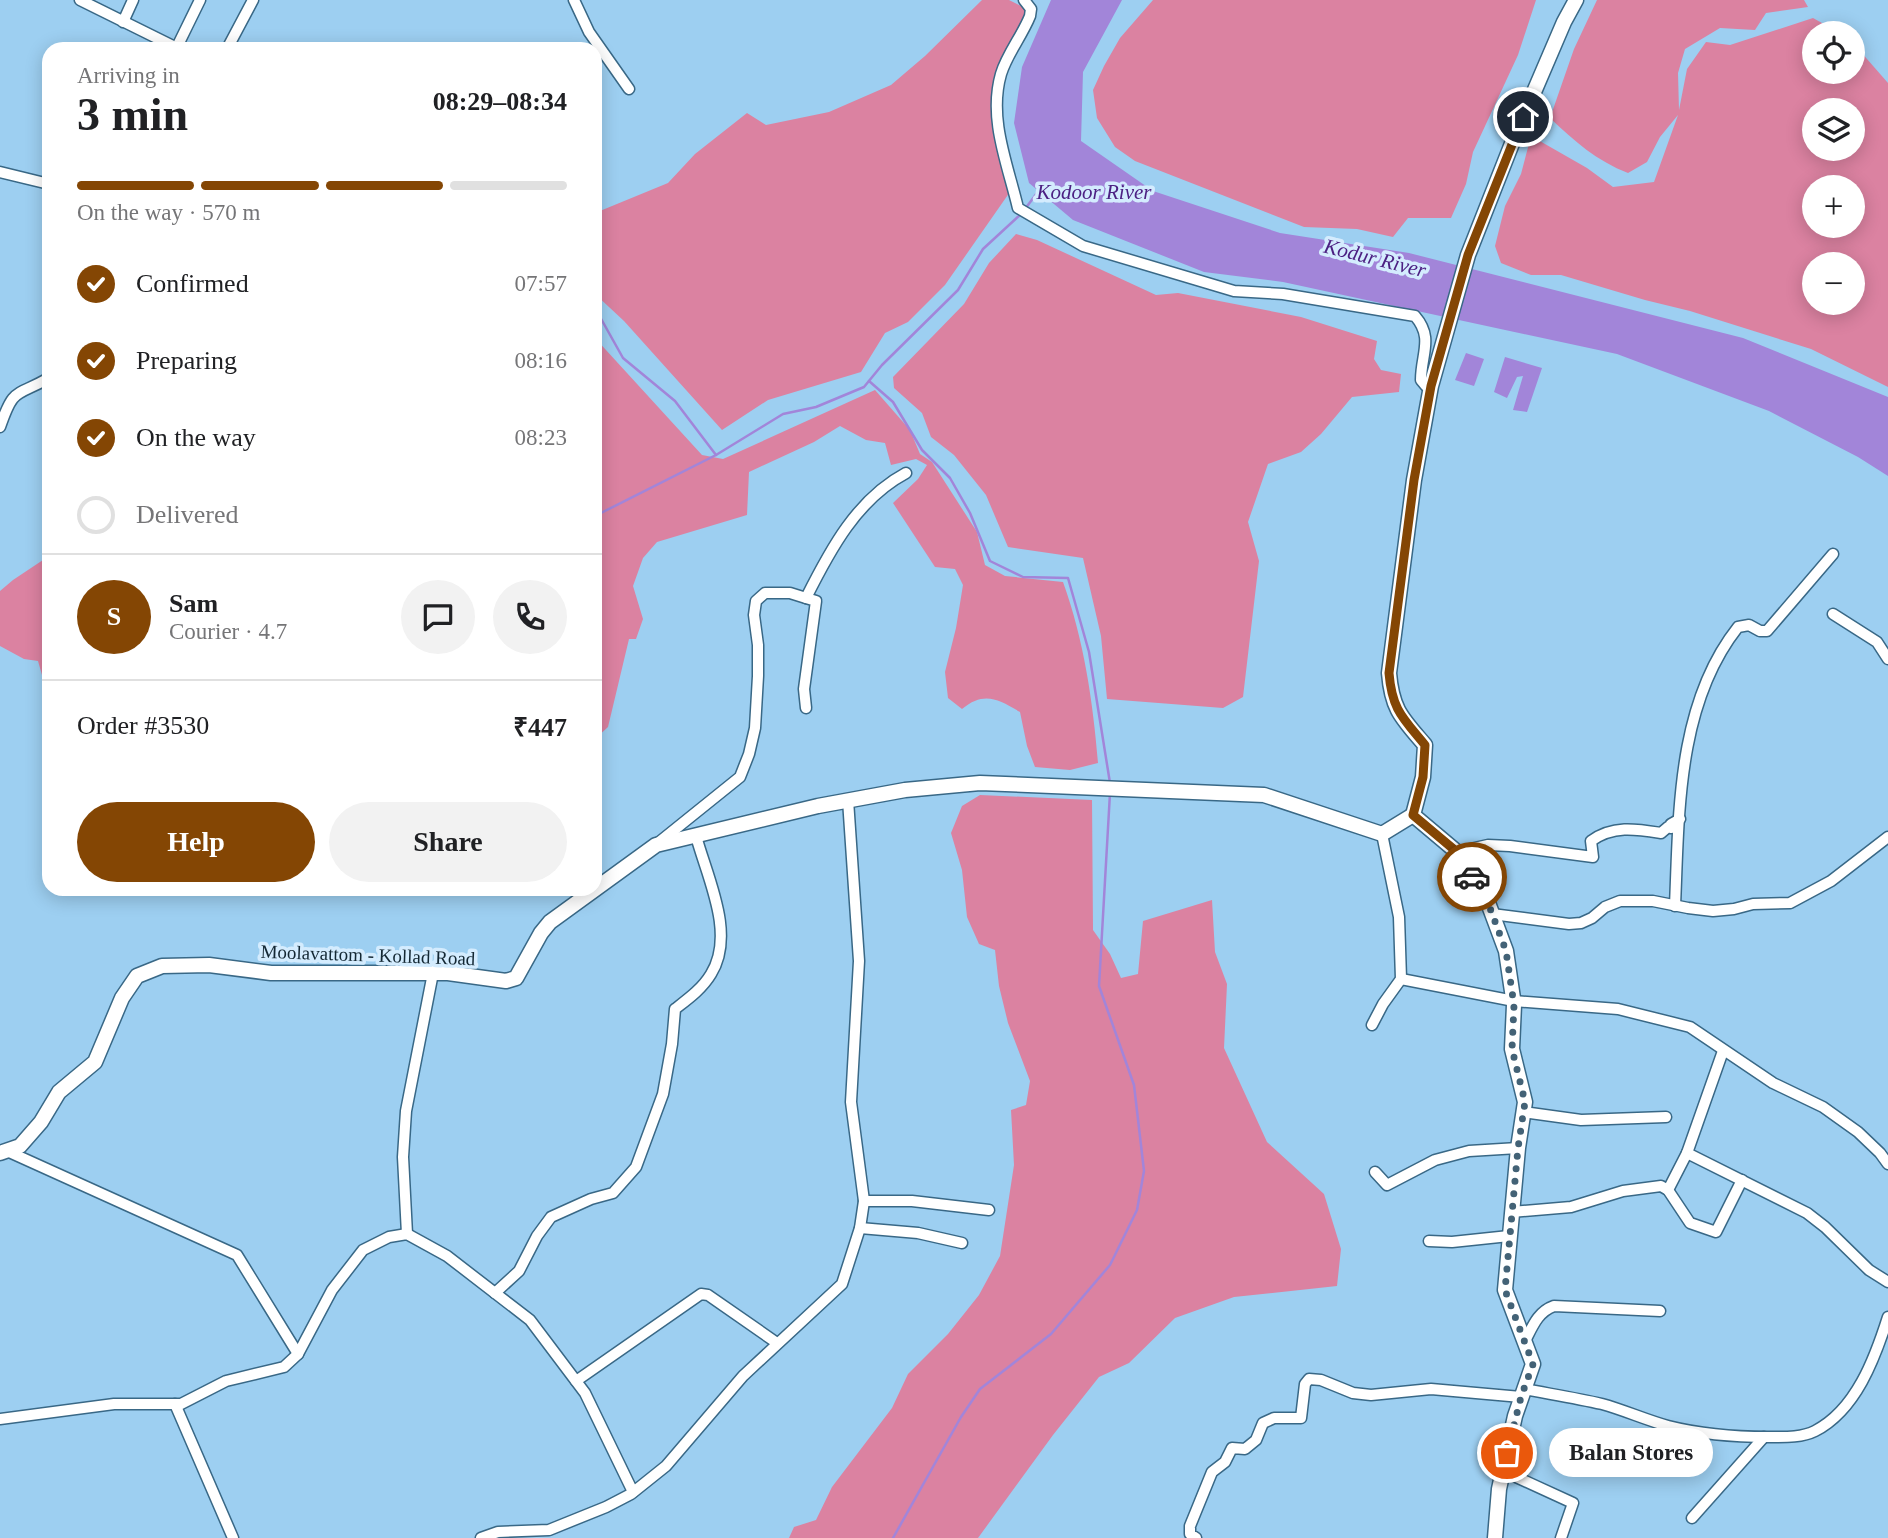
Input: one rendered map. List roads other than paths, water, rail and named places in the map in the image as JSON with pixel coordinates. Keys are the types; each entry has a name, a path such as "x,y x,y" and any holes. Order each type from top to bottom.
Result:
{"main road":[{"path":"1382,834 1413,815 1423,777 1425,745 1396,711 1389,673 1414,480 1431,386 1468,255 1513,141 1576,0"},
{"name":"Moolavattom - Kollad Road","path":"602,884 656,845 848,800 905,790 980,783 1264,795 1382,834"},
{"path":"1413,815 1457,852 1487,900 1506,951 1514,1000 1512,1049 1525,1102 1511,1212 1505,1290 1533,1364 1522,1393 1499,1489 1495,1538"},
{"name":"Moolavattom - Kollad Road","path":"4,1152 20,1146 40,1122 59,1092 94,1062 122,998 137,976 162,967 209,965 271,973 448,973 506,981 516,978 550,922 586,896"}],"street":[{"path":"80,0 163,42"},
{"path":"123,22 133,0"},
{"path":"180,42 200,0"},
{"path":"231,42 253,0"},
{"path":"574,0 596,42"},
{"path":"1024,0 1031,9 1030,16 1002,72 997,102 1001,147 1018,208 1083,246 1234,291 1283,294 1415,316 1423,325 1427,338 1421,380 1426,386 1431,386"},
{"path":"602,51 629,89"},
{"path":"0,172 42,182"},
{"path":"0,427 7,405 14,396 26,388 42,383"},
{"path":"806,598 840,535 871,499 906,473"},
{"path":"1675,906 1685,760 1704,686 1723,650 1741,625 1767,631 1833,554"},
{"path":"656,845 740,776 755,728 758,645 754,615 756,601 765,593 790,593 816,601 803,689 806,708"},
{"path":"1833,614 1877,642 1888,659"},
{"path":"481,1538 498,1532 549,1530 606,1507 633,1492 672,1459 743,1376 842,1284 860,1228 864,1200 851,1102 859,961 848,800"},
{"path":"1457,852 1488,845 1593,857 1591,841 1603,832 1635,828 1661,833 1668,827 1671,828 1671,824 1679,819"},
{"path":"1373,1025 1382,1004 1401,979 1399,917 1382,834"},
{"path":"495,1293 519,1271 537,1236 551,1217 591,1199 613,1193 636,1167 663,1094 675,1009 694,994 711,974 721,946 716,896 696,836"},
{"path":"1492,914 1569,924 1581,923 1605,907 1620,901 1653,901 1713,911 1753,904 1790,904 1831,881 1888,837"},
{"path":"407,1234 403,1157 406,1111 433,973"},
{"path":"1401,979 1514,1000 1585,1004 1656,1017 1690,1027 1773,1083 1832,1113 1858,1132 1888,1164"},
{"path":"1668,1190 1687,1153 1723,1051"},
{"path":"1523,1112 1581,1119 1666,1117"},
{"path":"1375,1172 1387,1185 1435,1160 1469,1151 1518,1148"},
{"path":"4,1152 237,1255 299,1354"},
{"path":"1687,1153 1816,1219 1858,1261 1888,1282"},
{"path":"1511,1212 1571,1207 1637,1188 1661,1186 1668,1190 1690,1223 1716,1232 1742,1180"},
{"path":"864,1200 912,1201 989,1210"},
{"path":"860,1228 918,1233 962,1243"},
{"path":"0,1419 114,1404 175,1405 226,1381 284,1367 299,1354 332,1290 363,1250 389,1237 407,1234 447,1256 530,1320 585,1393 633,1492"},
{"path":"1429,1241 1452,1242 1509,1236"},
{"path":"576,1381 701,1294 708,1295 777,1343"},
{"path":"1524,1343 1536,1320 1554,1306 1660,1311"},
{"path":"1191,1537 1190,1527 1212,1472 1225,1462 1232,1448 1245,1449 1256,1440 1263,1423 1274,1418 1301,1418 1305,1384 1309,1379 1371,1395 1431,1389 1522,1393 1602,1404 1668,1426 1704,1433 1791,1436 1814,1432 1831,1420 1861,1384 1876,1354 1888,1317"},
{"path":"175,1405 233,1538"},
{"path":"1692,1518 1764,1437"},
{"path":"1503,1471 1573,1503 1561,1538"}],"water":[{"name":"Kodoor River","path":"1051,0 1122,0 1083,72 1081,141 1153,191 1280,233 1409,253 1743,338 1888,397 1888,476 1858,457 1769,411 1617,354 1283,282 1204,272 1073,220 1029,183 1014,123 1022,67"},
{"path":"1466,353 1484,359 1474,386 1455,380"},
{"path":"1505,357 1542,368 1527,412 1513,410 1523,376 1517,377 1507,398 1494,392"}],"waterway":[{"path":"1025,209 1040,189"},
{"path":"602,512 716,455 783,414 816,407 864,387 882,365 958,290 983,249 1021,214"},
{"path":"602,320 623,358 675,401 716,455"},
{"path":"869,381 893,402 922,450 950,478 970,513 990,561 1023,577 1068,578 1089,652 1110,783"},
{"path":"893,1538 961,1417 980,1389 1051,1334 1110,1265 1137,1210 1144,1171 1134,1085 1099,986 1110,793"}],"place":[{"name":"Balan Stores","path":"1507,1453"}],"water label":[{"name":"Kodur River","path":"1375,258"}]}
